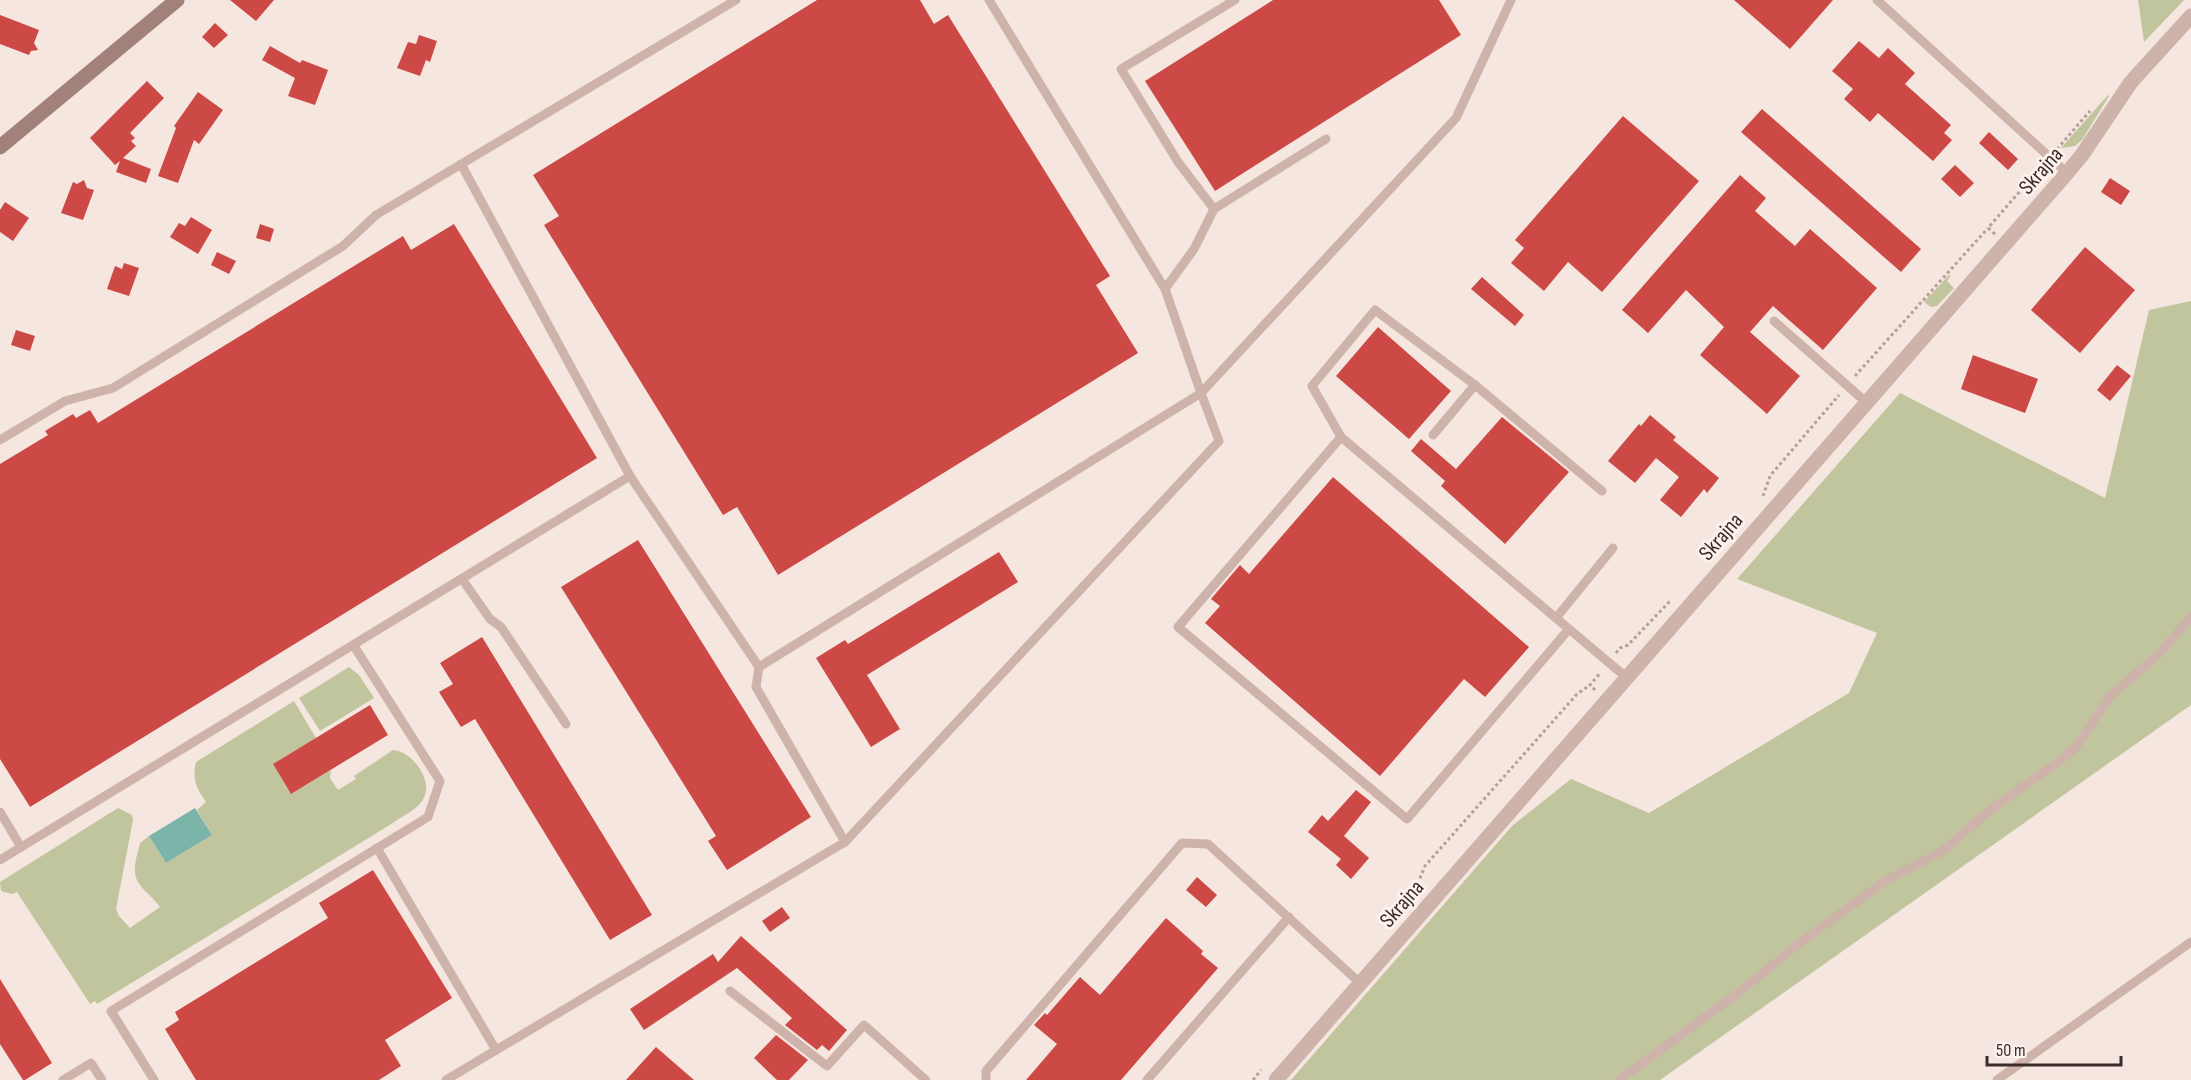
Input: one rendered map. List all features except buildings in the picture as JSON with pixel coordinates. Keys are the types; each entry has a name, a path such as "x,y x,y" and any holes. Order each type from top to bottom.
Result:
{"street":[{"path":"0,147 177,0"},
{"name":"Skrajna","path":"1276,1080 2067,173 2082,155 2131,82 2191,16"}],"lane":[{"path":"0,440 65,401 113,388 344,246 376,215 736,0"},
{"path":"446,1080 845,842 1219,441 1165,289 989,0"},
{"path":"1214,209 1178,162 1121,69 1235,0"},
{"path":"759,667 1201,393 1456,118 1511,0"},
{"path":"1877,0 2067,173"},
{"path":"1165,289 1194,249 1214,209 1326,139"},
{"path":"461,164 630,476 759,667 756,687 845,842"},
{"path":"1602,492 1475,385 1375,310 1312,386 1341,437 1626,677"},
{"path":"1774,321 1868,403"},
{"path":"1433,435 1475,385"},
{"path":"1341,437 1178,627 1407,819 1569,629"},
{"path":"0,860 630,476"},
{"path":"1556,618 1613,548"},
{"path":"462,579 490,619 501,627 566,724"},
{"path":"1619,1080 1857,901 1885,881 1944,850 1990,810 2061,760 2077,746 2110,696 2159,654 2191,617"},
{"path":"154,1080 111,1011 428,817 440,781 354,646"},
{"path":"0,812 21,847"},
{"path":"986,1080 986,1071 1182,843 1208,843 1360,983"},
{"path":"377,848 496,1050"},
{"path":"1147,1080 1289,917"},
{"path":"1997,1080 2191,942"},
{"path":"730,991 827,1066 864,1025 926,1080"},
{"path":"63,1080 91,1063 102,1080"}],"path":[{"path":"1758,503 1764,495 1770,476 1847,385 2094,107"},
{"path":"1988,228 1998,237"},
{"path":"1409,900 1416,892 1425,866 1577,694 1590,686 1620,648 1628,645 1677,593"},
{"path":"1590,686 1599,694"},
{"path":"1253,1080 1268,1062"}],"green space":[{"path":"2138,0 2184,0 2144,42"},
{"path":"2108,95 2082,140 2075,146 2061,148"},
{"path":"1951,275 1947,281 1954,288 1937,306 1931,307 1924,302"},
{"path":"2191,301 2191,705 1660,1080 1291,1080 1512,826 1571,779 1649,813 1849,693 1877,633 1737,579 1900,393 2105,498 2149,310"},
{"path":"349,667 359,675 374,698 320,731 299,698"},
{"path":"294,701 316,738 273,764 291,794 331,770 330,778 338,790 356,779 354,776 393,750 400,751 418,766 425,781 423,800 393,823 97,1004 95,1001 90,1004 17,892 12,894 1,891 0,882 118,808 132,815 133,820 116,909 130,928 160,907 136,877 135,865 140,843 149,836 166,863 212,835 197,810 206,802 196,783 194,773 196,762"}],"water":[{"path":"195,808 212,835 166,863 149,836"}]}
